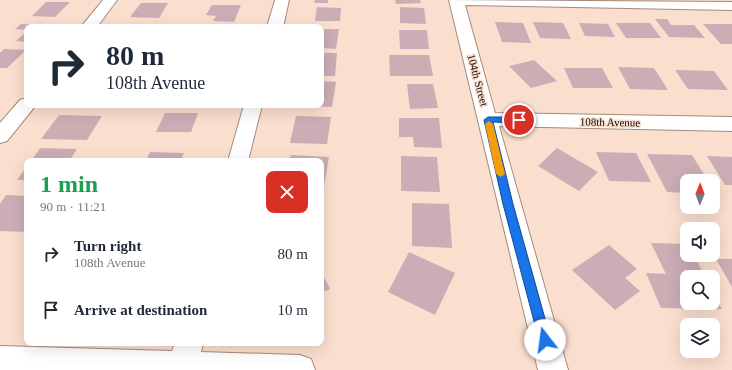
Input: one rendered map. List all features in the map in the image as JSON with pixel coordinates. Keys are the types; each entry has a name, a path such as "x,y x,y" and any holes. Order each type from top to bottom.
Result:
{"street":[{"path":"91,24 110,0"},
{"path":"276,24 282,0"},
{"path":"456,1 732,6"},
{"name":"104th Street","path":"456,1 488,120 508,204 553,370"},
{"path":"0,136 24,108"},
{"path":"239,158 252,108"},
{"name":"108th Avenue","path":"488,120 732,124"},
{"path":"0,361 185,359 300,370"}],"building":[{"path":"315,0 328,0 328,3 314,3"},
{"path":"395,0 420,0 421,3 396,4"},
{"path":"46,2 70,2 55,17 32,16"},
{"path":"141,3 168,3 159,18 130,17"},
{"path":"212,5 241,5 234,22 213,21 216,16 206,15"},
{"path":"317,7 341,8 340,21 315,21"},
{"path":"400,7 424,8 426,24 400,23"},
{"path":"655,19 667,19 671,25 694,25 705,38 669,37"},
{"path":"495,22 523,23 531,43 502,42"},
{"path":"533,22 563,23 571,39 540,38"},
{"path":"579,23 608,24 615,37 585,36"},
{"path":"616,23 650,23 661,38 626,38"},
{"path":"21,24 24,24 24,30 15,29"},
{"path":"703,24 732,24 732,44 721,44"},
{"path":"324,29 339,29 336,49 324,48"},
{"path":"399,30 427,30 429,49 400,49"},
{"path":"24,34 24,42 16,41"},
{"path":"4,49 24,50 24,52 7,68 0,68 0,53"},
{"path":"324,53 337,53 335,76 324,76"},
{"path":"389,55 429,55 433,76 390,76"},
{"path":"534,60 557,81 531,88 509,66"},
{"path":"618,67 654,68 668,90 630,89"},
{"path":"564,68 602,68 613,88 573,88"},
{"path":"675,70 714,71 728,90 688,89"},
{"path":"324,81 336,82 332,107 324,107"},
{"path":"407,84 433,84 438,108 410,109"},
{"path":"165,113 198,113 191,132 156,132"},
{"path":"59,115 102,116 87,140 41,139"},
{"path":"296,116 331,117 327,144 290,143"},
{"path":"399,118 439,118 442,148 414,147 413,137 399,137"},
{"path":"40,148 77,149 71,158 33,158"},
{"path":"557,148 598,172 579,191 538,166"},
{"path":"150,152 184,153 182,158 147,158"},
{"path":"596,152 636,153 651,182 609,181"},
{"path":"647,154 692,155 704,174 680,174 680,193 667,192"},
{"path":"291,155 329,157 324,187 324,158 290,158"},
{"path":"401,156 437,157 440,192 401,191"},
{"path":"707,156 732,157 732,185 725,185 720,177 720,174 718,174"},
{"path":"24,170 24,180 17,180"},
{"path":"6,195 24,196 24,232 0,231 0,204"},
{"path":"412,203 449,204 452,248 412,246"},
{"path":"651,243 680,244 680,262 698,262 702,270 680,270 680,308 661,308 646,273 666,274"},
{"path":"609,245 637,269 625,278 640,291 615,310 572,270"},
{"path":"409,252 455,273 435,315 388,292"},
{"path":"720,259 732,259 732,287 718,262 720,262"},
{"path":"324,277 330,289 324,292"}],"slow traffic":[{"path":"489,124 501,174"}],"route":[{"path":"519,120 488,120 508,204 545,340"}]}
